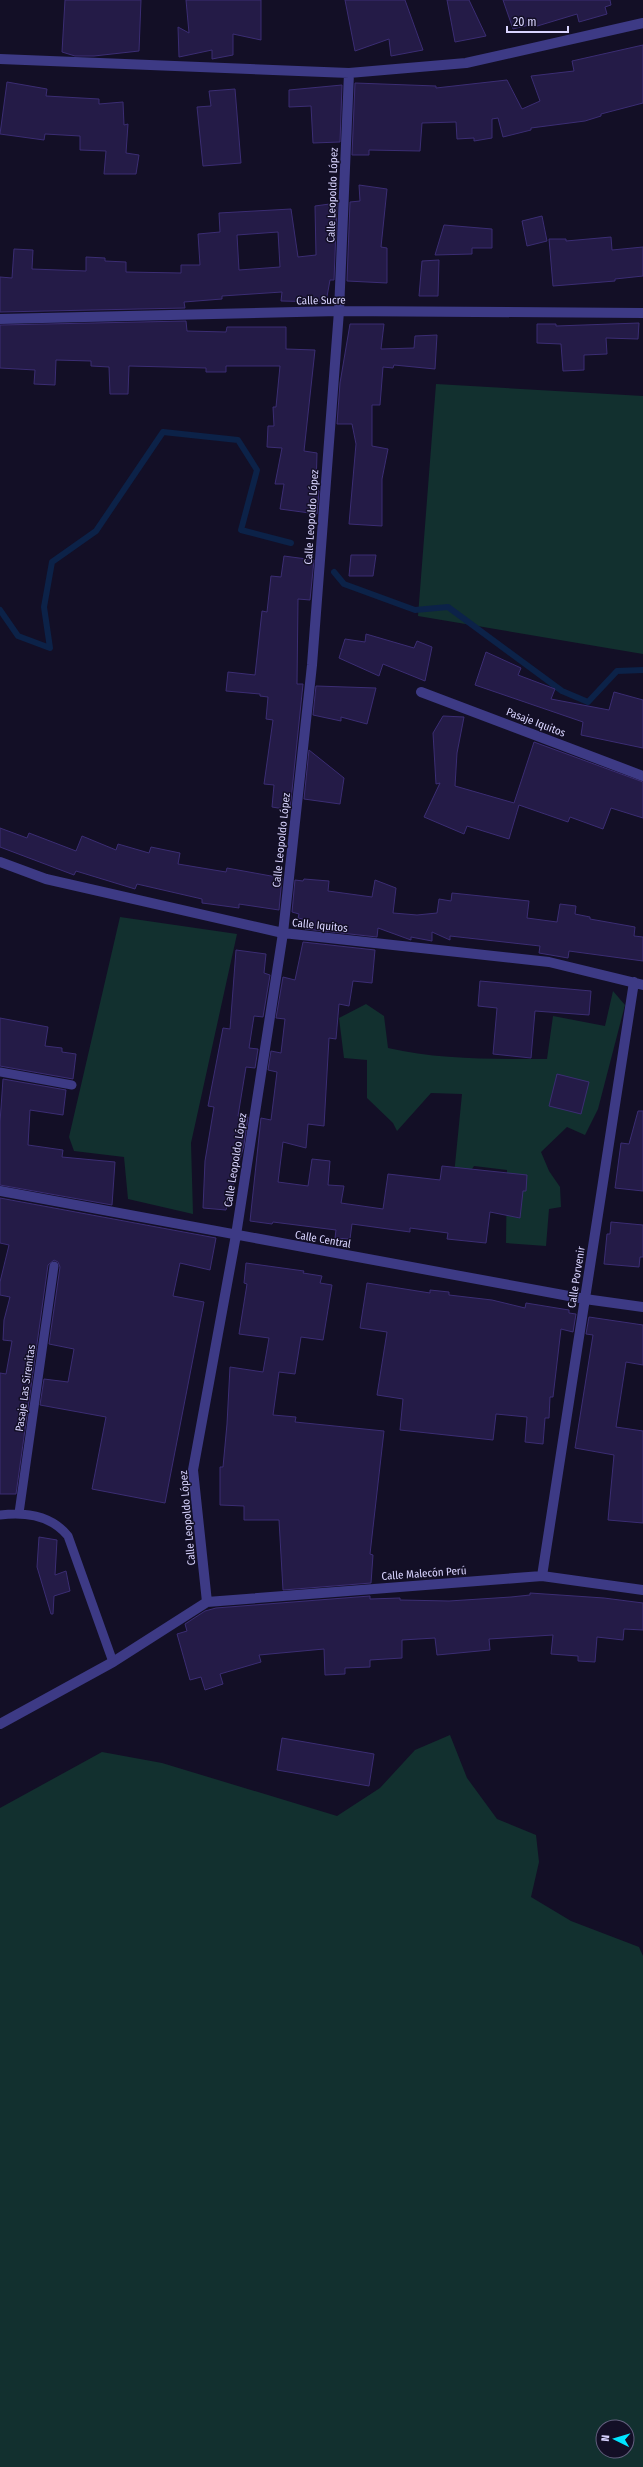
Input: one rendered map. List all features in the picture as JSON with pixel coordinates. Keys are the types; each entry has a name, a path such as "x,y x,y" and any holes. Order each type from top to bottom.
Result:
{"street":[{"path":"0,59 349,73 466,62 643,23"},
{"name":"Calle Leopoldo López","path":"207,1602 193,1470 236,1235 283,933 312,665 339,311 349,73"},
{"name":"Calle Sucre","path":"0,319 339,311 643,313"},
{"name":"Pasaje Iquitos","path":"421,692 643,776"},
{"name":"Calle Iquitos","path":"0,862 46,879 283,933 549,962 639,983"},
{"name":"Calle Porvenir","path":"542,1576 585,1299 639,983"},
{"name":"Calle Central","path":"0,1190 585,1299 643,1306"},
{"name":"Calle Malecón Perú","path":"207,1602 542,1576 643,1590"},
{"path":"0,1724 114,1662 207,1602"}],"lane":[{"path":"0,1072 72,1085"},
{"name":"Pasaje Las Sirenitas","path":"19,1513 54,1266"},
{"path":"0,1515 19,1513 45,1518 61,1527 68,1536 114,1662"}],"green space":[{"path":"436,384 643,396 643,654 418,616"},
{"path":"120,917 237,934 191,1143 193,1214 128,1199 124,1157 74,1151 69,1137"},
{"path":"613,991 625,1005 598,1109 585,1135 567,1127 541,1152 549,1171 560,1187 561,1207 549,1209 546,1246 506,1243 507,1170 474,1166 467,1177 454,1175 462,1094 431,1093 397,1131 393,1123 367,1098 367,1060 344,1058 339,1018 366,1004 384,1016 388,1048 447,1057 547,1059 553,1016 605,1026"},
{"path":"450,1735 467,1778 497,1819 536,1835 539,1862 531,1897 571,1921 639,1947 643,1956 643,2467 0,2467 0,1808 102,1752 162,1763 337,1816 380,1788 415,1750"}],"building":[{"path":"65,0 141,0 139,51 94,56 75,56 62,52"},
{"path":"186,0 261,0 261,40 233,34 233,55 212,59 212,50 179,57 178,27 189,33"},
{"path":"345,0 405,0 423,50 391,56 389,39 355,51"},
{"path":"447,0 469,0 486,36 455,42"},
{"path":"503,0 610,0 611,5 605,7 607,14 579,22 577,14 534,27 533,24 513,29"},
{"path":"643,45 643,103 601,114 601,116 585,121 531,128 531,130 503,137 498,118 492,119 492,138 474,141 474,138 457,139 456,122 422,123 420,151 369,150 369,155 352,155 355,83 436,86 436,88 507,80 522,109 540,101 531,76 574,71 572,61"},
{"path":"7,82 47,89 46,96 99,99 99,104 123,102 124,125 128,124 126,153 139,155 136,174 104,174 106,151 80,150 80,136 45,134 44,140 0,134"},
{"path":"342,85 340,142 313,143 311,106 289,107 289,90"},
{"path":"235,89 241,163 203,166 197,107 211,106 209,91"},
{"path":"359,185 387,189 381,247 387,248 387,283 347,281 350,202 360,201"},
{"path":"337,203 334,280 330,280 326,302 281,301 282,292 222,296 222,299 184,302 185,308 0,312 0,277 12,278 14,249 33,250 32,269 86,271 86,257 105,258 105,261 126,262 126,272 181,273 181,265 200,265 198,234 220,232 219,213 291,209 298,257 316,255 315,206","holes":["278,232 280,267 239,270 237,235"]},
{"path":"542,216 547,241 527,246 522,221"},
{"path":"444,225 492,229 492,248 472,248 472,254 435,255"},
{"path":"611,237 612,250 643,247 643,276 615,279 615,281 553,286 549,239 566,239 566,241"},
{"path":"439,260 438,296 419,296 422,261"},
{"path":"186,321 187,331 226,332 227,327 286,327 286,349 315,350 304,451 317,453 316,489 319,491 317,514 280,509 284,484 275,484 282,448 267,447 268,426 274,426 273,407 276,407 280,366 226,366 226,372 206,372 206,368 129,366 128,394 110,394 109,367 91,366 91,361 56,360 55,385 34,384 35,370 0,368 0,325"},
{"path":"639,323 638,339 606,338 607,354 584,355 584,370 563,371 561,344 537,343 537,324 556,324 556,326"},
{"path":"350,324 384,324 381,349 414,348 415,336 437,335 435,369 394,365 393,368 383,367 380,405 372,405 372,446 388,449 382,479 382,526 349,524 356,444 352,424 337,424 340,383"},
{"path":"351,555 376,555 373,576 349,576"},
{"path":"284,556 314,560 310,600 298,599 297,684 303,684 290,810 272,807 274,785 264,784 273,720 266,719 268,697 260,696 260,694 226,691 228,672 255,675 262,611 267,612 271,576 281,577"},
{"path":"366,634 414,648 417,641 432,647 425,681 383,664 379,676 339,658 345,639 365,642"},
{"path":"486,652 521,668 518,675 555,689 551,699 609,710 614,692 643,700 643,748 581,735 583,722 475,685"},
{"path":"316,686 376,688 367,724 341,717 341,721 313,715"},
{"path":"443,716 464,717 457,753 455,786 514,803 534,742 643,782 643,818 611,808 603,829 570,817 568,822 519,805 509,839 467,826 464,834 424,817 440,783 436,784 433,733"},
{"path":"309,750 344,778 340,804 304,799"},
{"path":"0,828 27,838 29,833 76,851 82,836 116,850 118,844 149,853 151,847 180,853 178,864 226,872 227,868 282,878 279,910 239,904 239,908 202,903 202,899 137,884 135,889 76,871 74,875 0,847"},
{"path":"304,879 329,881 328,891 372,897 375,880 396,888 393,913 417,915 437,913 439,899 451,901 452,893 529,901 527,918 557,922 560,904 576,906 575,914 590,917 590,919 635,927 634,936 643,937 643,961 569,951 568,958 539,953 540,946 450,936 450,940 432,932 432,941 411,937 411,940 378,928 377,937 305,929 307,920 298,918 299,914 292,912 295,880 303,881"},
{"path":"303,942 375,950 372,983 353,981 349,1006 339,1004 336,1039 329,1038 324,1126 308,1124 306,1148 283,1142 278,1182 308,1186 312,1159 330,1161 328,1185 344,1186 341,1203 383,1209 388,1174 440,1180 442,1166 527,1175 526,1191 523,1191 520,1218 490,1212 486,1243 447,1239 448,1233 410,1228 410,1232 352,1224 350,1239 335,1238 336,1230 273,1222 272,1224 250,1221 261,1118 271,1120 277,1072 268,1070 271,1051 281,1053 285,1019 276,1018 283,977 295,980"},
{"path":"236,950 266,954 264,973 270,975 263,1017 254,1016 249,1048 258,1049 255,1068 246,1067 238,1116 248,1117 244,1145 226,1210 203,1208 205,1161 214,1107 208,1106 223,1028 230,1029"},
{"path":"480,981 591,991 589,1015 535,1011 531,1058 493,1054 497,1008 478,1006"},
{"path":"0,1018 48,1027 45,1046 62,1048 62,1052 76,1054 73,1079 0,1066"},
{"path":"557,1074 589,1082 581,1114 549,1106"},
{"path":"3,1079 66,1090 63,1115 30,1110 28,1145 63,1150 62,1157 115,1162 112,1205 0,1185 0,1122"},
{"path":"638,1111 643,1111 643,1191 615,1188 621,1143 629,1144"},
{"path":"0,1198 216,1238 210,1270 180,1263 173,1296 204,1302 165,1503 92,1489 106,1417 40,1405 44,1379 68,1382 74,1349 49,1344 60,1267 58,1262 54,1260 48,1265 16,1494 0,1494 0,1373 6,1374 12,1341 3,1340 4,1320 10,1297 0,1295 0,1282 9,1245 0,1243"},
{"path":"611,1222 643,1225 643,1257 640,1257 639,1267 604,1264 607,1234 610,1234"},
{"path":"246,1263 304,1271 303,1273 322,1276 320,1283 332,1285 323,1340 301,1337 295,1374 279,1372 273,1415 296,1417 295,1422 384,1431 370,1554 373,1555 371,1583 283,1590 279,1520 244,1520 244,1506 220,1505 220,1467 223,1467 230,1367 263,1372 269,1338 239,1334 247,1284 244,1283"},
{"path":"367,1283 430,1293 430,1290 449,1292 449,1295 492,1300 525,1308 526,1303 569,1310 569,1313 576,1314 573,1332 561,1329 553,1397 550,1397 549,1418 545,1418 543,1444 525,1442 527,1417 496,1414 493,1440 400,1430 403,1399 377,1395 387,1332 360,1328"},
{"path":"589,1317 643,1325 643,1365 626,1362 616,1427 643,1431 643,1523 608,1520 614,1455 575,1448 593,1335 586,1334"},
{"path":"39,1537 57,1540 55,1575 66,1571 70,1591 54,1596 53,1614 51,1614 37,1567"},
{"path":"530,1593 604,1598 643,1603 643,1630 624,1629 623,1640 597,1637 595,1662 578,1661 578,1656 551,1654 553,1635 489,1639 490,1650 437,1655 435,1638 402,1640 402,1658 370,1660 370,1667 345,1668 345,1674 325,1675 324,1649 259,1655 261,1662 220,1674 223,1684 205,1690 201,1677 190,1680 177,1634 187,1631 185,1624 205,1611 216,1608 370,1596 370,1599 400,1598 400,1600 449,1601 511,1597 530,1595"},
{"path":"282,1738 374,1754 369,1786 277,1770"}],"waterway":[{"path":"0,610 18,636 50,648 44,607 52,562 96,531 163,432 238,440 257,470 241,530 291,543"},
{"path":"334,572 344,584 415,610 448,607 562,691 588,702 617,671 643,670"}]}
